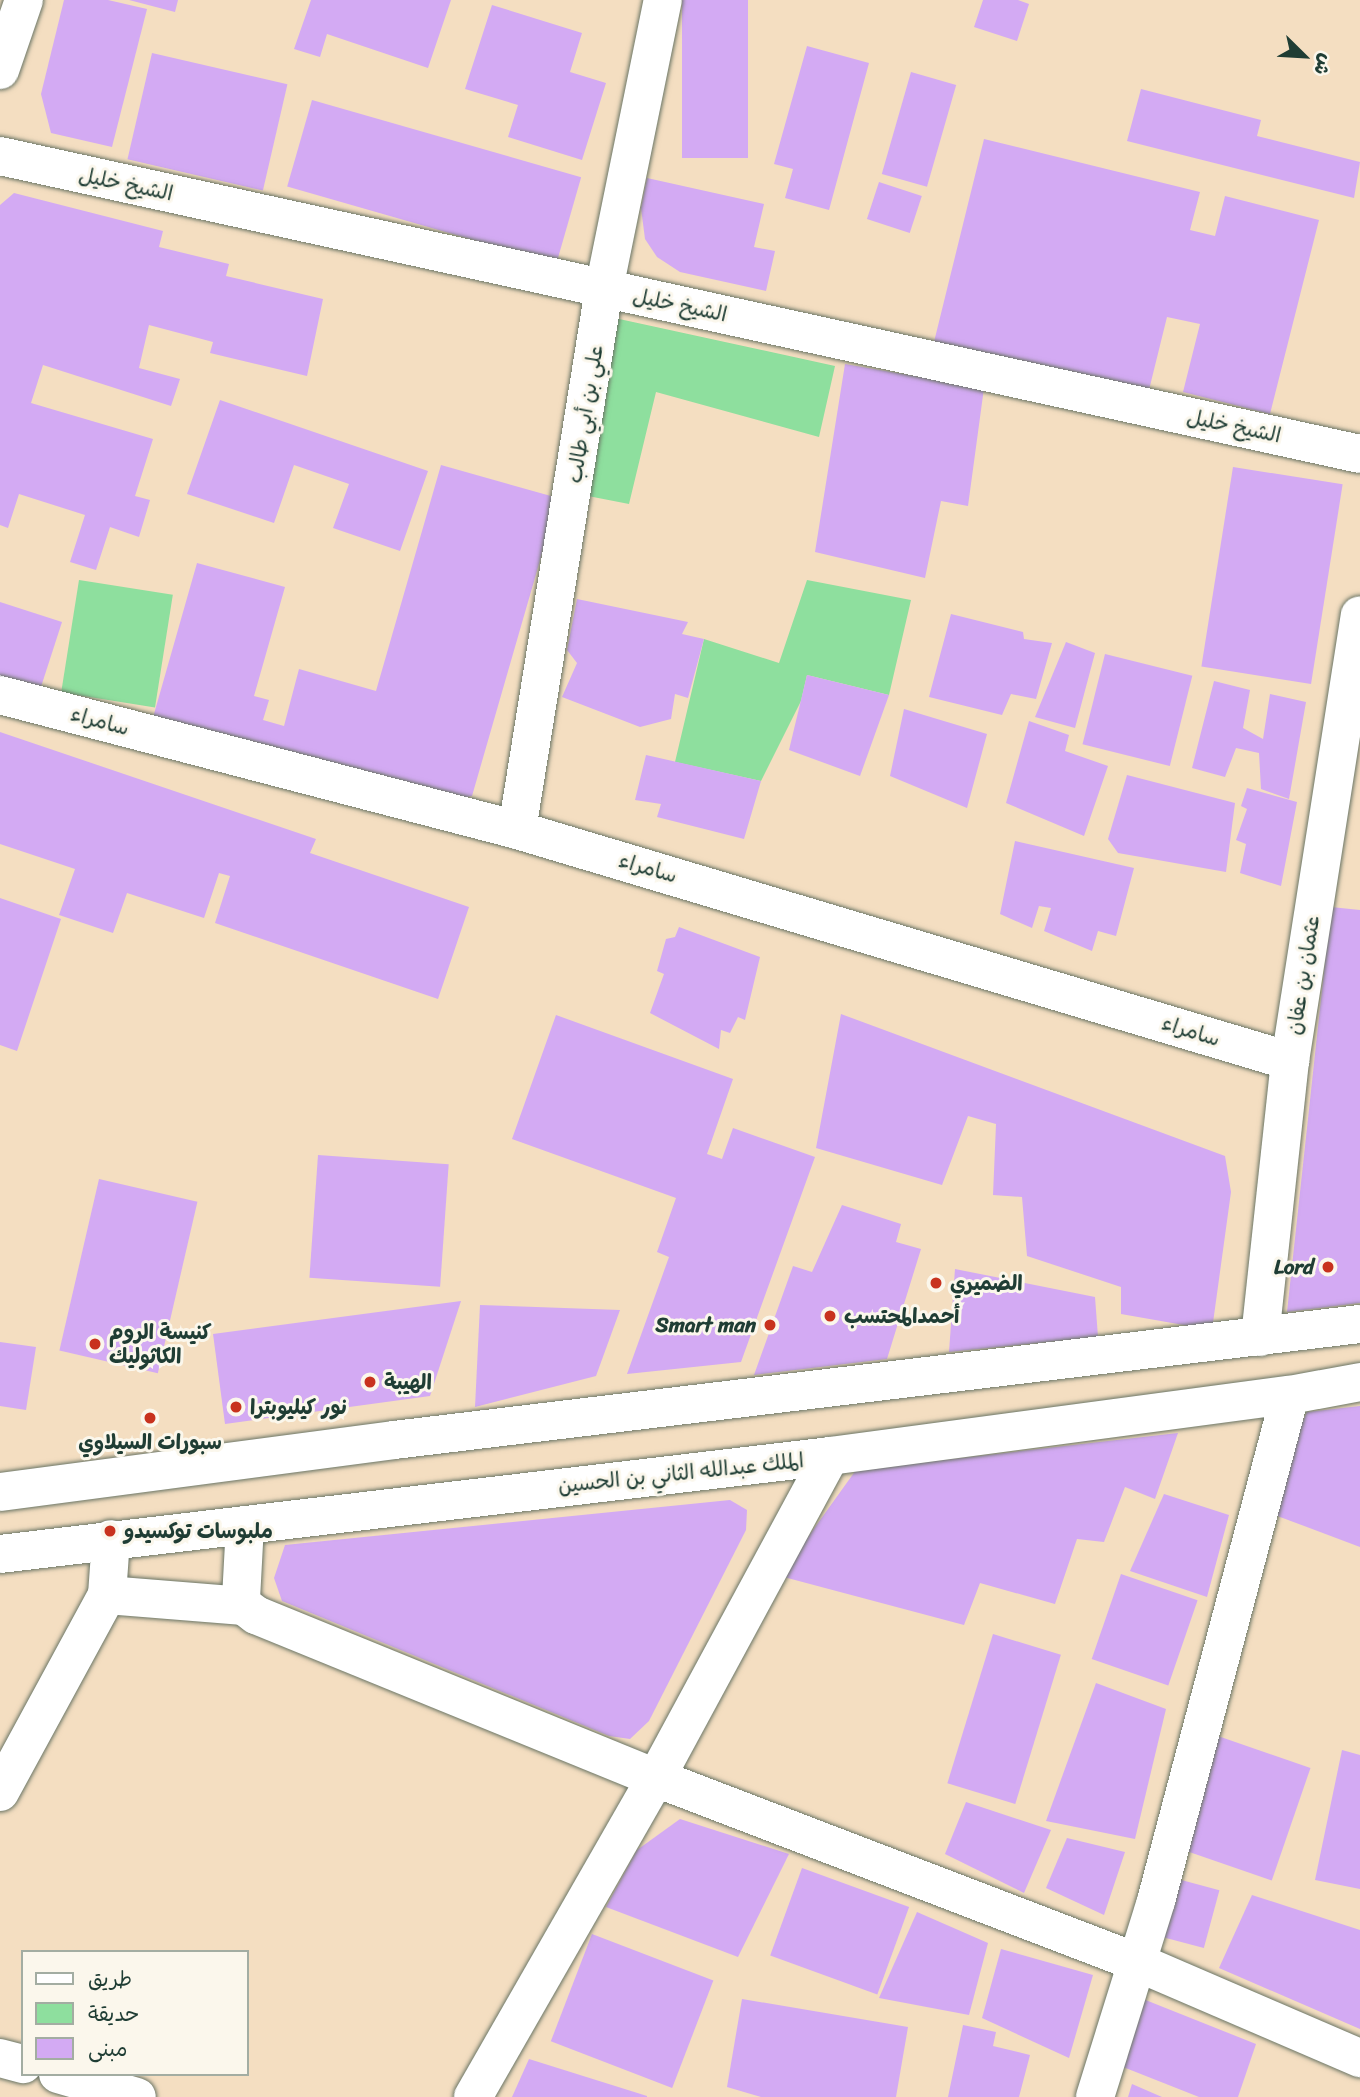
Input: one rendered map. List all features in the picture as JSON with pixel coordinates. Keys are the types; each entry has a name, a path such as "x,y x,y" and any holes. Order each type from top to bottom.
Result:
{"street":[{"path":"0,70 24,0"},
{"name":"علي بن أبي طالب","path":"517,830 604,289 663,0"},
{"name":"الشيخ خليل","path":"0,156 1360,454"},
{"name":"عثمان بن عفان","path":"1260,1337 1290,1061 1360,615"},
{"name":"سامراء","path":"0,695 517,830 1290,1061"},
{"path":"0,1492 394,1440 1360,1324"},
{"name":"الملك عبدالله الثاني بن الحسين","path":"0,1554 830,1456 1290,1395 1360,1382"},
{"path":"1096,2097 1139,1964 1290,1395"},
{"path":"474,2097 656,1778 830,1456"},
{"path":"244,1606 241,1590 245,1525"},
{"path":"0,1792 107,1595 111,1539"},
{"path":"107,1595 244,1606 256,1615 656,1778 1139,1964 1360,2058"},
{"path":"0,2058 21,2063"},
{"path":"65,2076 138,2097"}],"green space":[{"path":"610,317 835,366 819,437 656,392 629,504 588,496"},
{"path":"79,580 173,595 155,707 61,693"},
{"path":"807,580 911,600 889,695 807,675 801,701 761,781 675,762 704,639 779,663"}],"building":[{"path":"64,0 108,0 147,9 112,147 51,133 41,94"},
{"path":"129,0 178,0 175,12"},
{"path":"311,0 451,0 428,68 327,34 320,57 294,49"},
{"path":"682,0 748,0 748,158 682,158"},
{"path":"983,0 1018,0 1029,4 1017,41 974,27"},
{"path":"492,5 582,33 570,72 606,83 582,160 508,137 518,105 465,89"},
{"path":"807,46 869,63 829,210 785,198 793,169 774,164"},
{"path":"152,53 287,84 263,190 127,159"},
{"path":"911,72 956,85 927,187 882,174"},
{"path":"1141,89 1261,120 1257,136 1360,162 1354,198 1127,141"},
{"path":"312,100 581,177 556,264 287,187"},
{"path":"984,139 1200,192 1190,230 1215,236 1225,196 1319,220 1270,414 1183,392 1200,324 1167,317 1147,398 933,346"},
{"path":"647,178 764,204 754,247 775,251 766,291 680,272 657,257 645,239 641,208"},
{"path":"879,182 922,196 910,233 867,219"},
{"path":"14,193 163,231 159,247 229,264 226,276 323,299 307,376 210,353 213,342 149,325 139,368 180,379 171,406 43,365 31,403 153,439 135,496 150,500 139,537 110,527 96,570 70,562 85,515 19,494 8,528 0,525 0,205"},
{"path":"845,364 984,388 968,506 941,501 925,578 815,552"},
{"path":"220,400 428,471 400,551 333,528 349,484 294,465 274,523 187,494"},
{"path":"441,465 558,498 472,796 442,803 152,721 197,563 285,587 254,696 269,700 263,720 284,726 299,669 376,691"},
{"path":"1233,467 1343,484 1311,684 1201,667"},
{"path":"577,599 688,622 682,634 704,639 688,698 675,694 671,719 640,727 562,697 577,663 567,650"},
{"path":"0,602 62,622 39,693 0,680"},
{"path":"951,614 1023,632 1024,639 1052,643 1036,699 1011,694 1002,715 929,697"},
{"path":"1066,642 1095,653 1075,728 1035,717"},
{"path":"1105,654 1192,676 1170,766 1083,744"},
{"path":"807,675 889,695 860,776 789,750"},
{"path":"1214,681 1250,690 1243,728 1263,739 1270,694 1306,702 1289,799 1261,789 1259,753 1236,748 1225,777 1192,768"},
{"path":"904,709 987,734 967,808 890,776"},
{"path":"1029,721 1069,735 1065,751 1108,766 1084,836 1006,803"},
{"path":"0,732 316,839 310,853 469,907 438,999 215,923 230,876 219,873 204,918 127,893 113,933 59,915 75,869 0,844"},
{"path":"646,755 761,781 744,839 657,817 661,804 635,800"},
{"path":"1127,775 1235,803 1226,872 1118,853 1108,839"},
{"path":"1247,788 1297,802 1281,886 1240,873 1246,844 1236,840 1247,809 1241,806"},
{"path":"1015,841 1134,868 1116,936 1098,931 1092,951 1044,931 1051,908 1039,906 1032,928 1000,914"},
{"path":"0,898 61,919 17,1051 0,1045"},
{"path":"1331,907 1360,910 1360,1303 1287,1312"},
{"path":"679,927 760,957 745,1020 738,1017 730,1033 721,1030 719,1049 650,1013 664,974 657,971 666,939 675,937"},
{"path":"841,1014 1225,1156 1231,1192 1212,1330 1121,1314 1121,1287 1027,1256 1022,1197 993,1195 996,1124 968,1116 942,1185 816,1148"},
{"path":"556,1015 733,1079 707,1154 722,1159 733,1128 815,1157 741,1362 627,1374 669,1257 657,1252 676,1198 512,1139"},
{"path":"318,1155 449,1164 440,1287 309,1278"},
{"path":"99,1179 197,1202 158,1373 59,1350"},
{"path":"842,1205 901,1224 896,1242 921,1249 887,1359 754,1375 793,1266 812,1272"},
{"path":"955,1269 1095,1297 1098,1337 949,1352"},
{"path":"461,1301 430,1396 225,1424 213,1334"},
{"path":"480,1305 620,1310 596,1376 475,1407"},
{"path":"0,1342 36,1347 26,1410 0,1406"},
{"path":"1360,1406 1360,1547 1267,1512 1307,1412"},
{"path":"1178,1433 1155,1499 1125,1487 1104,1542 1077,1539 1055,1604 980,1583 964,1625 780,1576 856,1470"},
{"path":"1164,1494 1229,1515 1207,1597 1130,1571"},
{"path":"730,1500 747,1510 746,1530 649,1721 630,1739 609,1736 282,1601 274,1578 285,1545"},
{"path":"1121,1574 1198,1600 1168,1685 1092,1659"},
{"path":"993,1634 1061,1655 1015,1804 947,1783"},
{"path":"1096,1683 1166,1709 1135,1839 1046,1821"},
{"path":"1215,1735 1310,1768 1272,1880 1176,1848"},
{"path":"1342,1750 1360,1755 1360,1889 1315,1880"},
{"path":"966,1802 1051,1830 1024,1893 945,1854"},
{"path":"680,1819 789,1854 738,1957 606,1907 637,1850"},
{"path":"1067,1838 1125,1852 1104,1915 1046,1888"},
{"path":"802,1868 909,1907 877,1994 770,1955"},
{"path":"1174,1878 1219,1890 1204,1948 1158,1936"},
{"path":"1252,1895 1360,1930 1360,2029 1219,1968"},
{"path":"917,1912 988,1943 969,2015 879,1998"},
{"path":"592,1934 713,1981 672,2088 551,2041"},
{"path":"1001,1949 1093,1975 1069,2058 982,2018"},
{"path":"742,1999 908,2027 896,2097 761,2097 727,2087"},
{"path":"1143,1999 1256,2044 1238,2097 1199,2097 1118,2065"},
{"path":"963,2025 996,2032 993,2046 1030,2055 1019,2097 948,2097"},
{"path":"529,2059 647,2096 647,2097 512,2097"},
{"path":"1132,2084 1162,2097 1128,2097"}],"place":[{"name":"Lord","path":"1328,1267"},
{"name":"الضميري","path":"936,1283"},
{"name":"أحمدالمحتسب","path":"830,1316"},
{"name":"Smart man","path":"770,1325"},
{"name":"كنيسة الروم الكاثوليك","path":"95,1344"},
{"name":"الهيبة","path":"370,1382"},
{"name":"نور كيليوبترا","path":"236,1407"},
{"name":"سبورات السيلاوي","path":"150,1418"},
{"name":"ملبوسات توكسيدو","path":"110,1531"}]}
